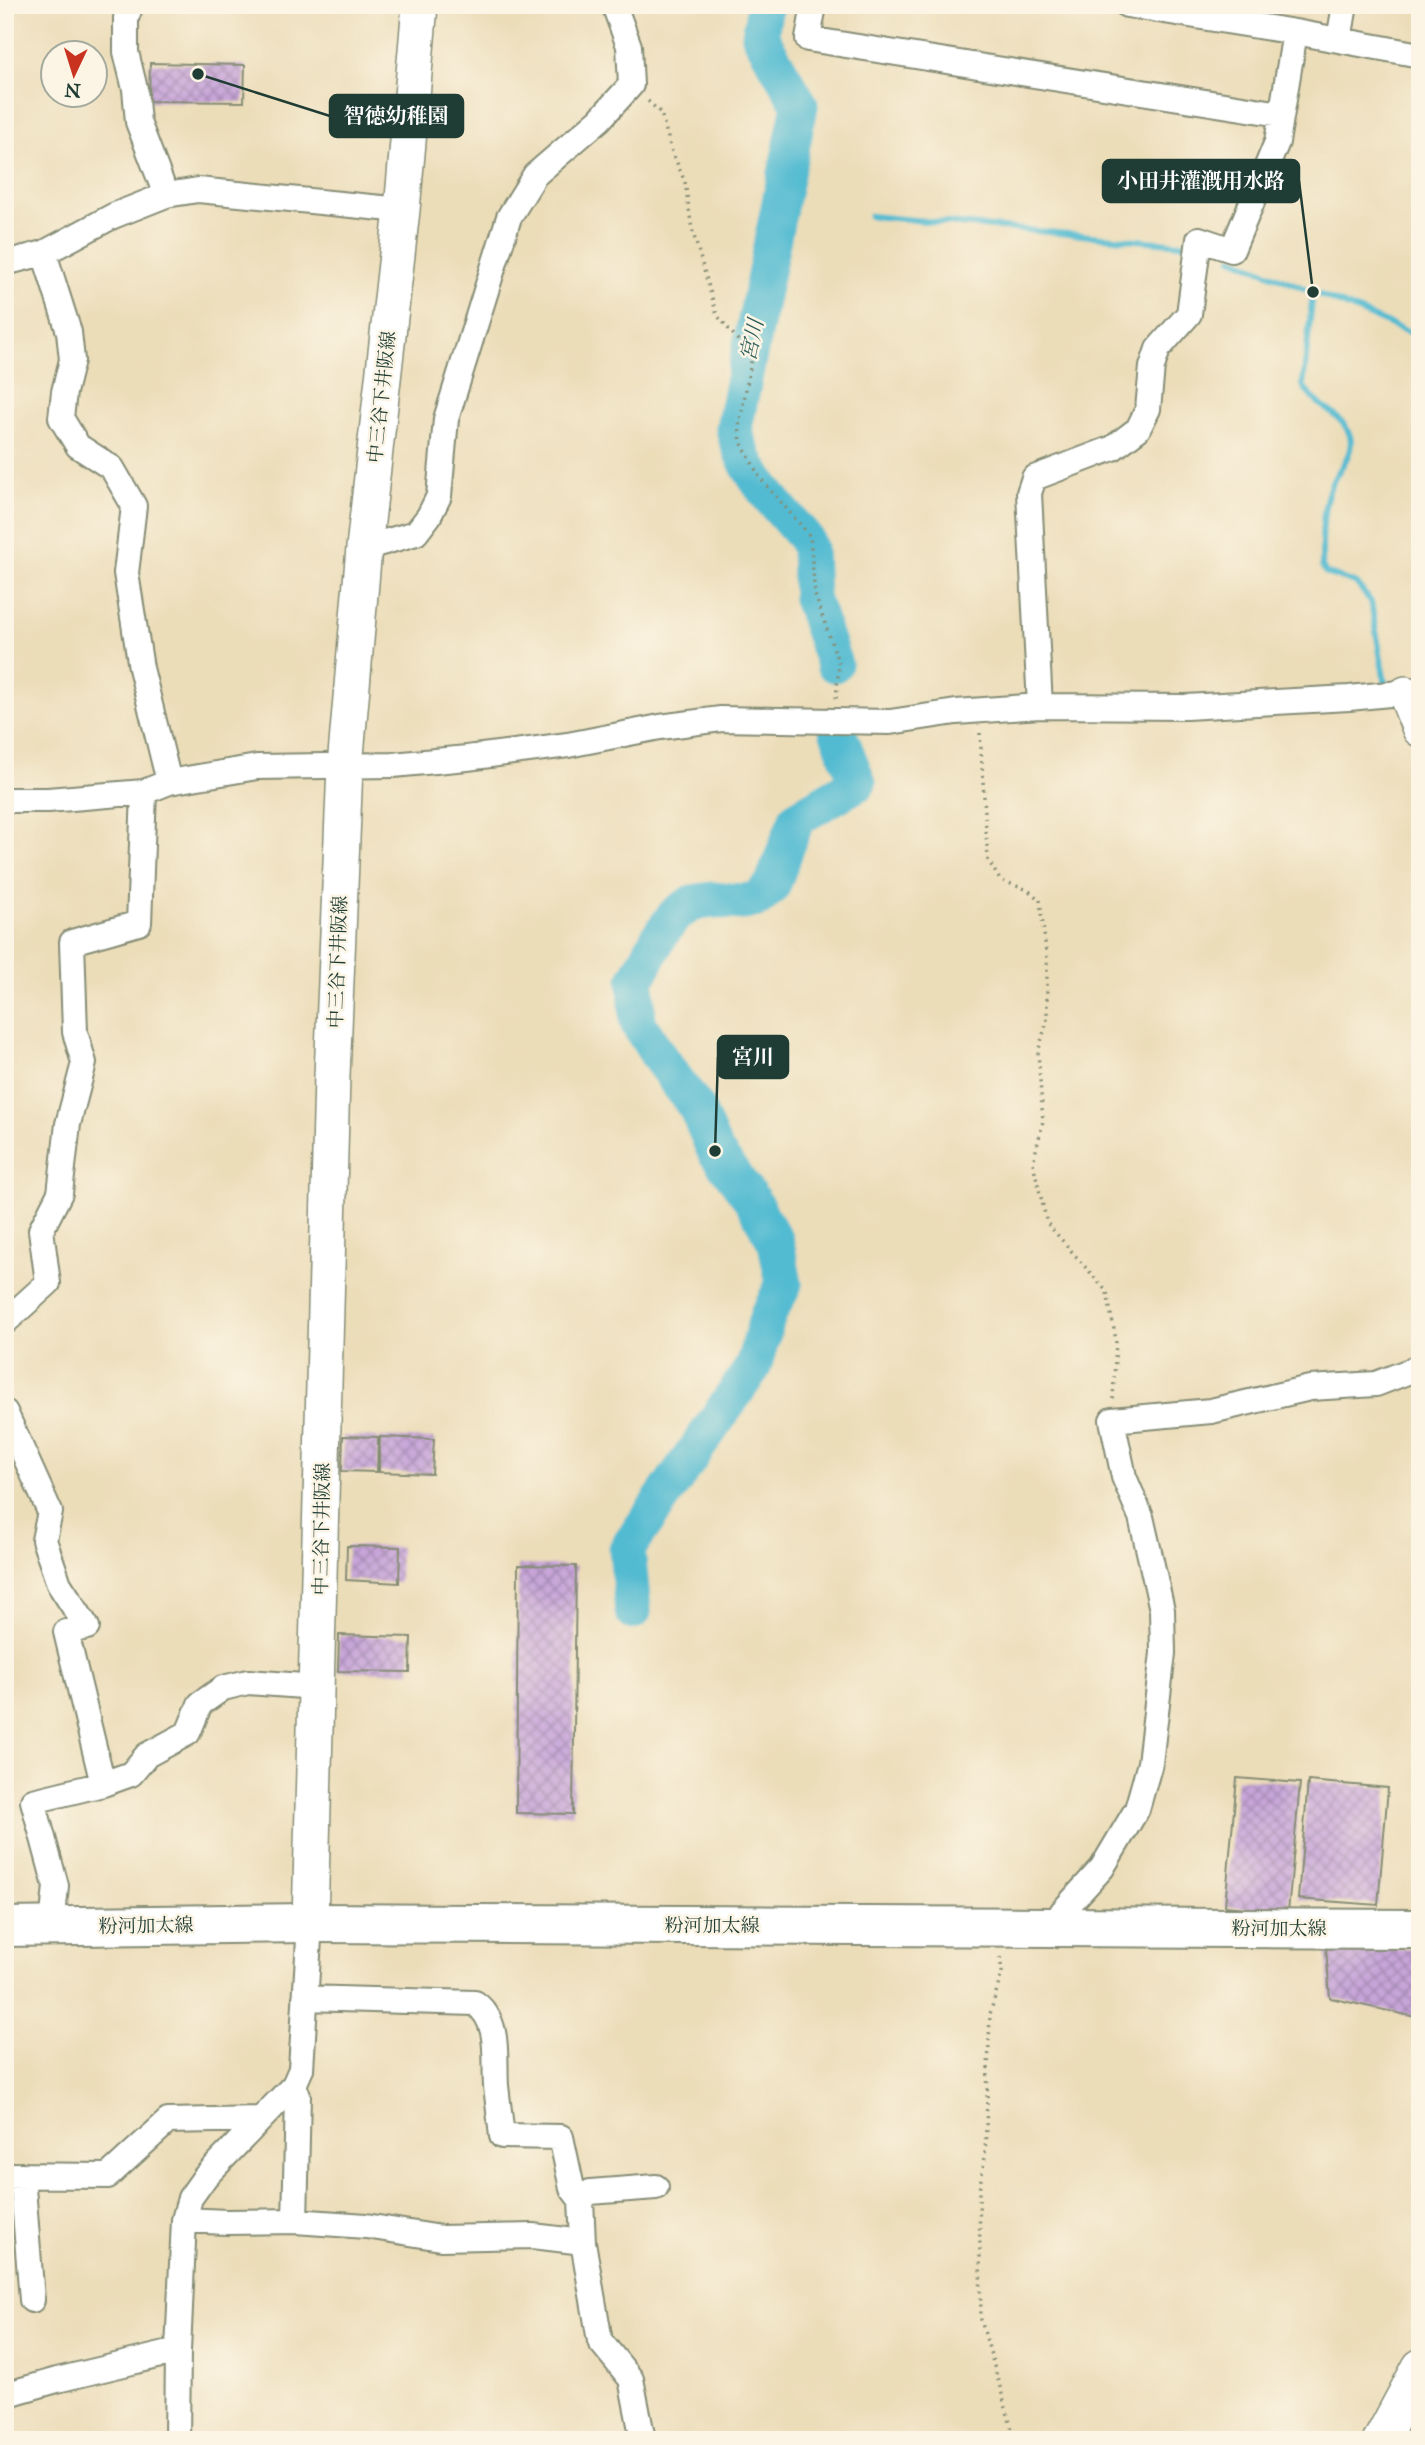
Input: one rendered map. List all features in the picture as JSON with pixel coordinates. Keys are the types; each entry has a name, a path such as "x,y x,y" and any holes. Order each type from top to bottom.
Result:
{"main road":[{"name":"中三谷下井阪線","path":"310,1923 332,1076 345,767 420,5"},
{"path":"1413,692 1420,729"},
{"name":"粉河加太線","path":"5,1927 310,1923 1420,1928"},
{"path":"1381,2440 1420,2367"}],"street":[{"path":"131,5 125,18 126,52 135,89 138,122 166,195"},
{"path":"365,548 416,533 439,496 446,419 509,217 535,175 599,120 631,85 629,46 614,5"},
{"path":"814,5 808,39 1280,114"},
{"path":"1127,5 1420,55"},
{"path":"1339,40 1345,5"},
{"path":"1041,706 1029,493 1034,478 1113,448 1139,429 1148,409 1152,367 1158,349 1189,314 1199,239 1232,250 1277,142 1295,32"},
{"path":"5,263 44,253 113,216 166,195 198,190 401,210"},
{"path":"44,253 69,332 72,360 61,418 78,446 112,468 134,506 126,573 141,668 169,782"},
{"path":"5,800 48,800 144,792 169,782 257,767 393,765 480,757 720,719 890,722 979,710 1041,706 1186,707 1413,692"},
{"path":"5,1322 48,1283 41,1230 60,1193 68,1124 84,1063 75,1032 72,942 139,923 144,792"},
{"path":"1060,1927 1062,1912 1102,1868 1138,1809 1150,1763 1163,1653 1162,1610 1141,1517 1124,1477 1112,1420 1211,1411 1310,1388 1376,1384 1420,1367"},
{"path":"5,1412 50,1512 44,1540 59,1584 87,1627 66,1632 103,1784"},
{"path":"52,1926 56,1885 33,1801 103,1784 131,1774 147,1755 188,1733 200,1704 223,1688 248,1682 317,1687"},
{"path":"177,2440 184,2220 190,2197 205,2177 294,2085 301,2069 310,1923"},
{"path":"305,1998 475,2003 484,2010 496,2042 496,2083 502,2136 561,2137 572,2188 580,2200 583,2242 600,2341 631,2379 643,2440"},
{"path":"294,2085 298,2096 295,2221"},
{"path":"32,2300 13,2175 108,2176 168,2121 260,2119"},
{"path":"580,2200 590,2192 656,2187"},
{"path":"184,2220 295,2221 366,2226 441,2238 533,2236 583,2242"},
{"path":"5,2397 57,2380 178,2351"}],"path":[{"path":"631,85 661,113 671,149 685,182 692,229 718,315 752,357 739,426 741,442 760,478 810,536 815,595 839,664 835,722"},
{"path":"979,710 988,860 1000,880 1028,890 1040,900 1047,959 1047,1021 1038,1052 1043,1121 1033,1163 1047,1223 1107,1292 1115,1340 1112,1420"},
{"path":"996,1927 1002,1972 990,2014 985,2157 979,2190 981,2320 1015,2440"}],"building":[{"path":"150,63 245,65 244,102 149,101"},
{"path":"343,1436 378,1437 377,1472 342,1471"},
{"path":"380,1437 434,1439 432,1474 379,1472"},
{"path":"347,1546 400,1547 399,1583 346,1580"},
{"path":"518,1565 576,1566 573,1814 516,1813"},
{"path":"339,1635 411,1637 410,1672 338,1671"},
{"path":"1237,1778 1300,1783 1288,1912 1225,1906"},
{"path":"1308,1781 1388,1788 1378,1905 1298,1899"},
{"path":"1326,1948 1420,1949 1420,2018 1330,1998"}],"waterway":[{"name":"宮川","path":"765,5 760,36 800,105 734,428 738,444 753,473 805,538 809,548 811,598 834,664"},
{"path":"870,216 1192,245"},
{"path":"1232,258 1420,337"},
{"path":"1313,292 1303,385 1314,399 1341,421 1351,443 1348,456 1331,485 1325,504 1322,566 1326,573 1357,584 1371,602 1386,688"},
{"name":"宮川","path":"633,1611 627,1549 753,1367 768,1315 784,1284 776,1243 752,1200 715,1151 696,1107 638,1023 636,980 660,935 675,915 692,903 712,900 744,902 758,899 772,886 797,818 858,783 837,730"}],"place":[{"name":"智徳幼稚園","path":"198,74"},
{"name":"小田井灌漑用水路","path":"1313,292"},
{"name":"宮川","path":"715,1151"}]}
